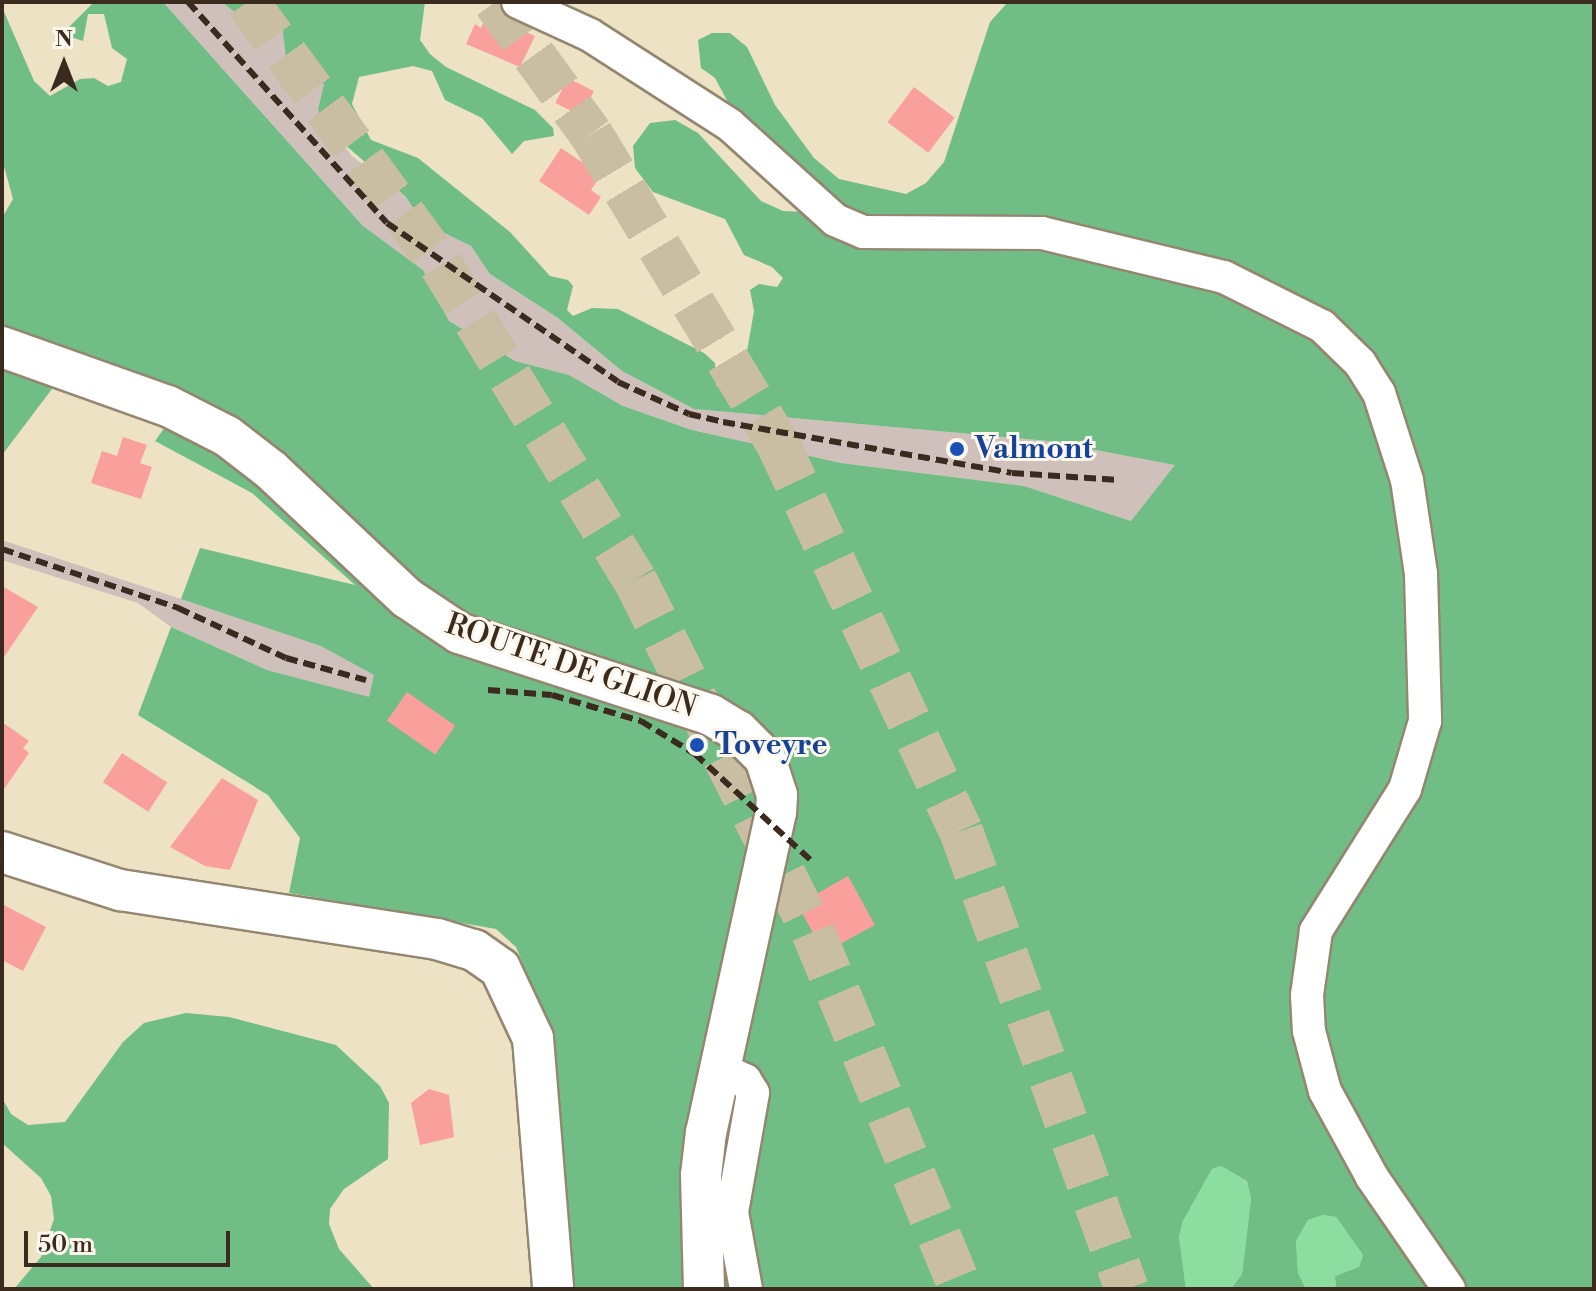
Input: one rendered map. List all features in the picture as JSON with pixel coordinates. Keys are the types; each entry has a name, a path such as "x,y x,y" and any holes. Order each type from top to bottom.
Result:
{"street":[{"path":"518,2 590,35 730,125 835,220 863,232 1042,233 1224,277 1322,326 1360,363 1379,393 1407,480 1421,574 1425,721 1405,789 1316,931 1307,995 1309,1031 1325,1091 1337,1114 1372,1177 1449,1289"},
{"name":"ROUTE DE GLION","path":"2,347 168,406 227,436 271,470 407,598 459,633 691,707 754,745 772,775 776,812 719,1068 701,1175 704,1289"},
{"path":"2,852 120,890 437,939 474,950 500,968 533,1038 553,1289"},
{"path":"719,1068 745,1080 753,1093 732,1212 746,1289"}],"shaded area":[{"path":"163,2 222,2 237,14 271,17 282,24 288,44 285,62 295,72 324,84 318,109 352,156 406,197 422,222 471,246 490,274 558,318 622,371 694,409 1048,441 1176,465 1131,521 1024,486 841,463 692,430 623,406 569,375 515,361 449,321 423,270 363,226"},
{"path":"2,540 320,645 375,675 369,698 267,670 171,627 138,603 2,560"}],"green space":[{"path":"94,2 163,2 363,226 423,270 449,321 515,361 569,375 623,406 692,430 841,463 1024,486 1131,521 1175,465 1048,441 694,409 622,371 558,318 490,274 471,246 422,222 406,197 324,127 318,109 324,84 287,66 282,24 270,17 237,14 222,2 425,2 420,40 430,54 446,67 535,110 553,128 554,136 524,141 512,154 482,118 445,100 432,71 413,66 359,77 352,104 371,140 418,158 510,232 550,276 568,280 573,286 567,310 573,316 592,308 618,309 704,353 715,363 716,385 725,392 734,389 744,368 754,311 750,290 759,284 777,287 783,278 772,267 744,255 725,219 653,192 635,168 633,146 650,123 675,120 698,133 761,201 783,211 808,212 810,180 801,166 753,130 730,106 715,78 701,68 698,40 712,33 730,33 747,47 775,105 814,158 839,179 906,194 926,183 944,162 990,22 1008,2 1594,2 1594,1289 1336,1289 1335,1276 1359,1267 1363,1255 1336,1217 1323,1215 1308,1220 1296,1241 1298,1273 1306,1289 1231,1289 1242,1274 1251,1199 1247,1181 1221,1166 1212,1169 1183,1221 1179,1237 1186,1289 568,1289 550,1029 516,947 496,929 289,893 300,838 268,795 138,715 171,627 267,670 369,697 374,675 321,646 181,599 200,548 355,585 252,493 155,441 168,423 55,385 2,455 2,218 13,199 2,159 2,7 34,81 50,96 80,79 94,78 108,86 121,82 127,59 112,48 104,14 88,14 83,41 71,37 68,28"},
{"path":"186,1013 229,1017 336,1045 380,1086 389,1103 388,1159 344,1189 330,1209 329,1224 339,1249 374,1289 14,1289 41,1257 54,1219 51,1196 41,1178 2,1143 2,1098 11,1114 28,1125 65,1122 123,1042 144,1023"},
{"path":"1221,1166 1247,1181 1251,1199 1242,1274 1231,1289 1186,1289 1179,1237 1183,1221 1212,1169"},
{"path":"1323,1215 1336,1217 1363,1255 1359,1267 1335,1276 1336,1289 1306,1289 1298,1273 1296,1241 1308,1220"}],"building":[{"path":"487,15 535,36 520,67 466,44 475,24 481,28"},
{"path":"568,78 594,91 581,116 555,103"},
{"path":"914,87 955,118 928,153 888,122"},
{"path":"561,148 601,175 591,190 601,197 589,215 539,181"},
{"path":"123,437 147,445 140,463 152,467 141,499 91,483 102,451 117,456"},
{"path":"2,586 38,607 2,660"},
{"path":"407,692 455,726 435,755 387,721"},
{"path":"2,722 29,741 23,748 29,753 2,792"},
{"path":"122,753 167,782 148,812 103,782"},
{"path":"222,778 258,800 230,870 205,866 170,847"},
{"path":"848,876 875,925 831,949 827,942 820,946 801,911 807,907 804,901"},
{"path":"2,904 46,927 23,971 2,960"},
{"path":"429,1089 449,1095 454,1137 420,1145 411,1103"}],"tunnel":[{"path":"247,2 441,265 635,580 813,932 961,1289"},
{"path":"495,2 591,134 777,442 961,831 1127,1289"}],"railway":[{"path":"188,2 387,223 618,382 689,414 723,422 1012,473 1119,480"},
{"path":"2,549 178,608 286,658 366,680"},
{"path":"488,690 552,695 641,721 695,754 813,862"}],"place":[{"name":"Valmont","path":"957,449"},
{"name":"Toveyre","path":"697,745"}]}
